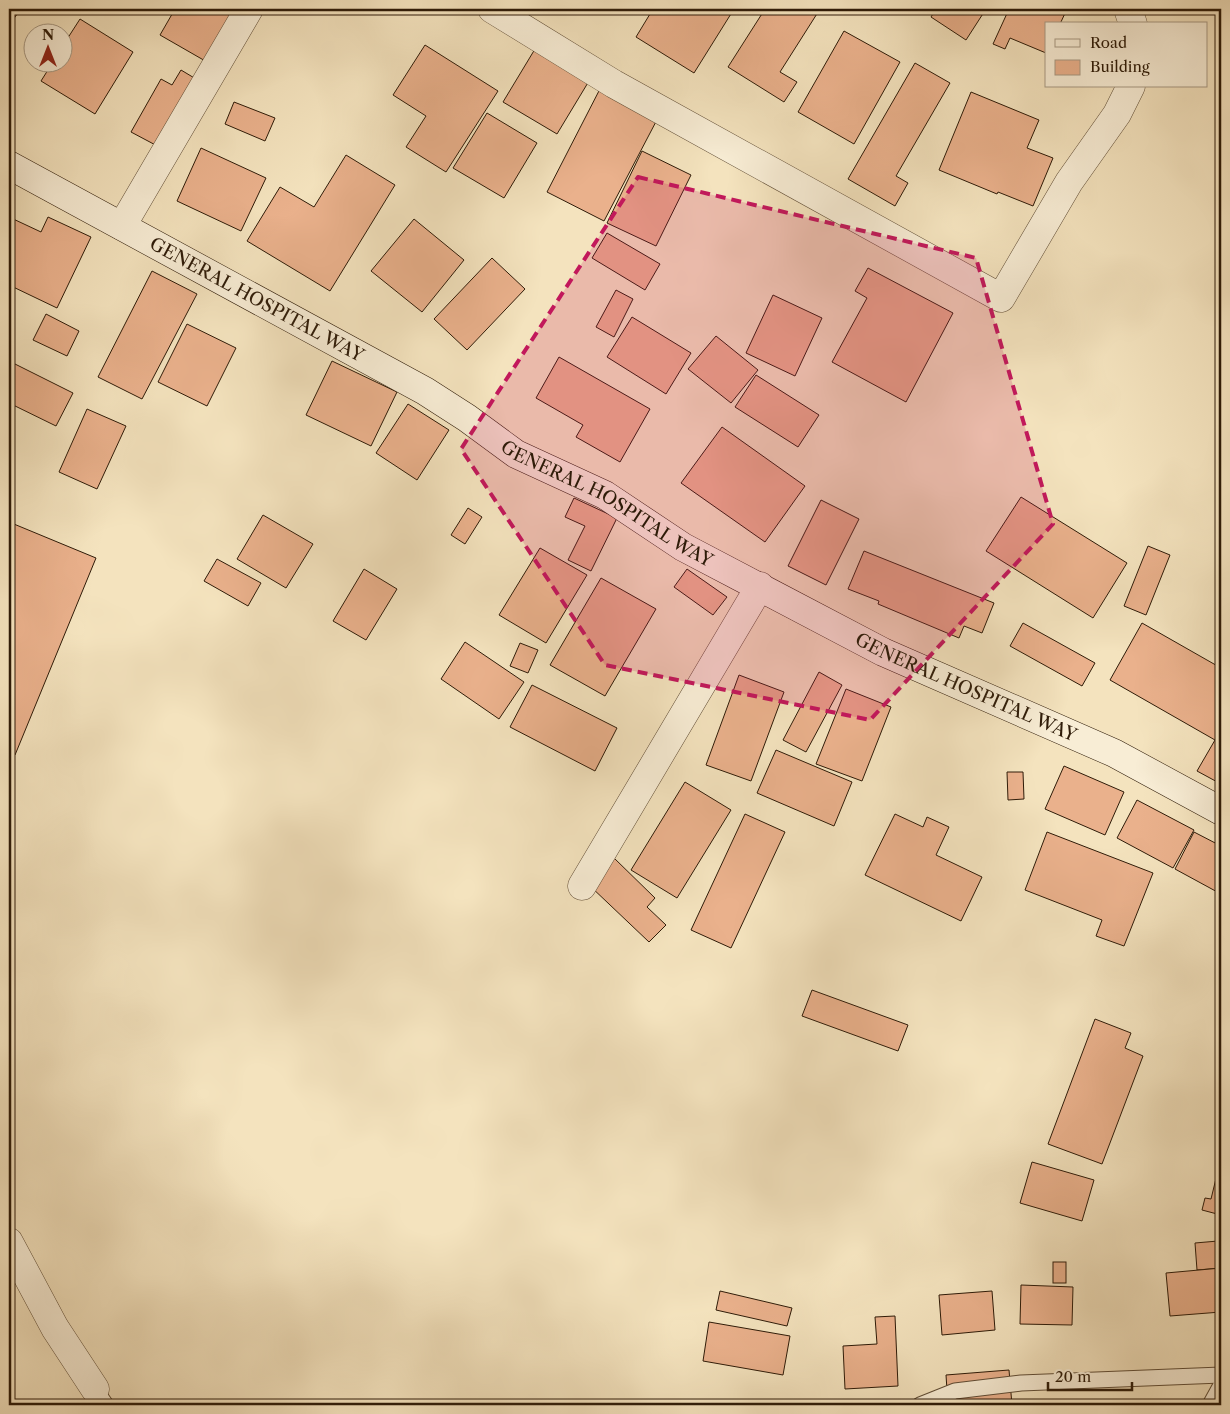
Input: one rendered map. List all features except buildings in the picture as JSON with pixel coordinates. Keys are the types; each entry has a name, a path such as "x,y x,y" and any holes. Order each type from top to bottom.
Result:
{"street":[{"path":"122,226 248,9"},
{"path":"492,9 614,84 1001,298 1069,182 1117,114 1130,88"},
{"path":"1128,9 1131,22"},
{"name":"GENERAL HOSPITAL WAY","path":"9,165 425,391 467,418 516,454 605,496 682,547 760,586 883,652 1114,753 1221,811"},
{"path":"582,886 760,586"},
{"path":"9,1242 55,1328 101,1397"}],"lane":[{"path":"920,1405 955,1392 1021,1383 1221,1375"},
{"path":"1210,1405 1221,1385"}],"highlighted area":[{"path":"638,177 976,258 1053,524 870,720 605,665 461,449"}]}
